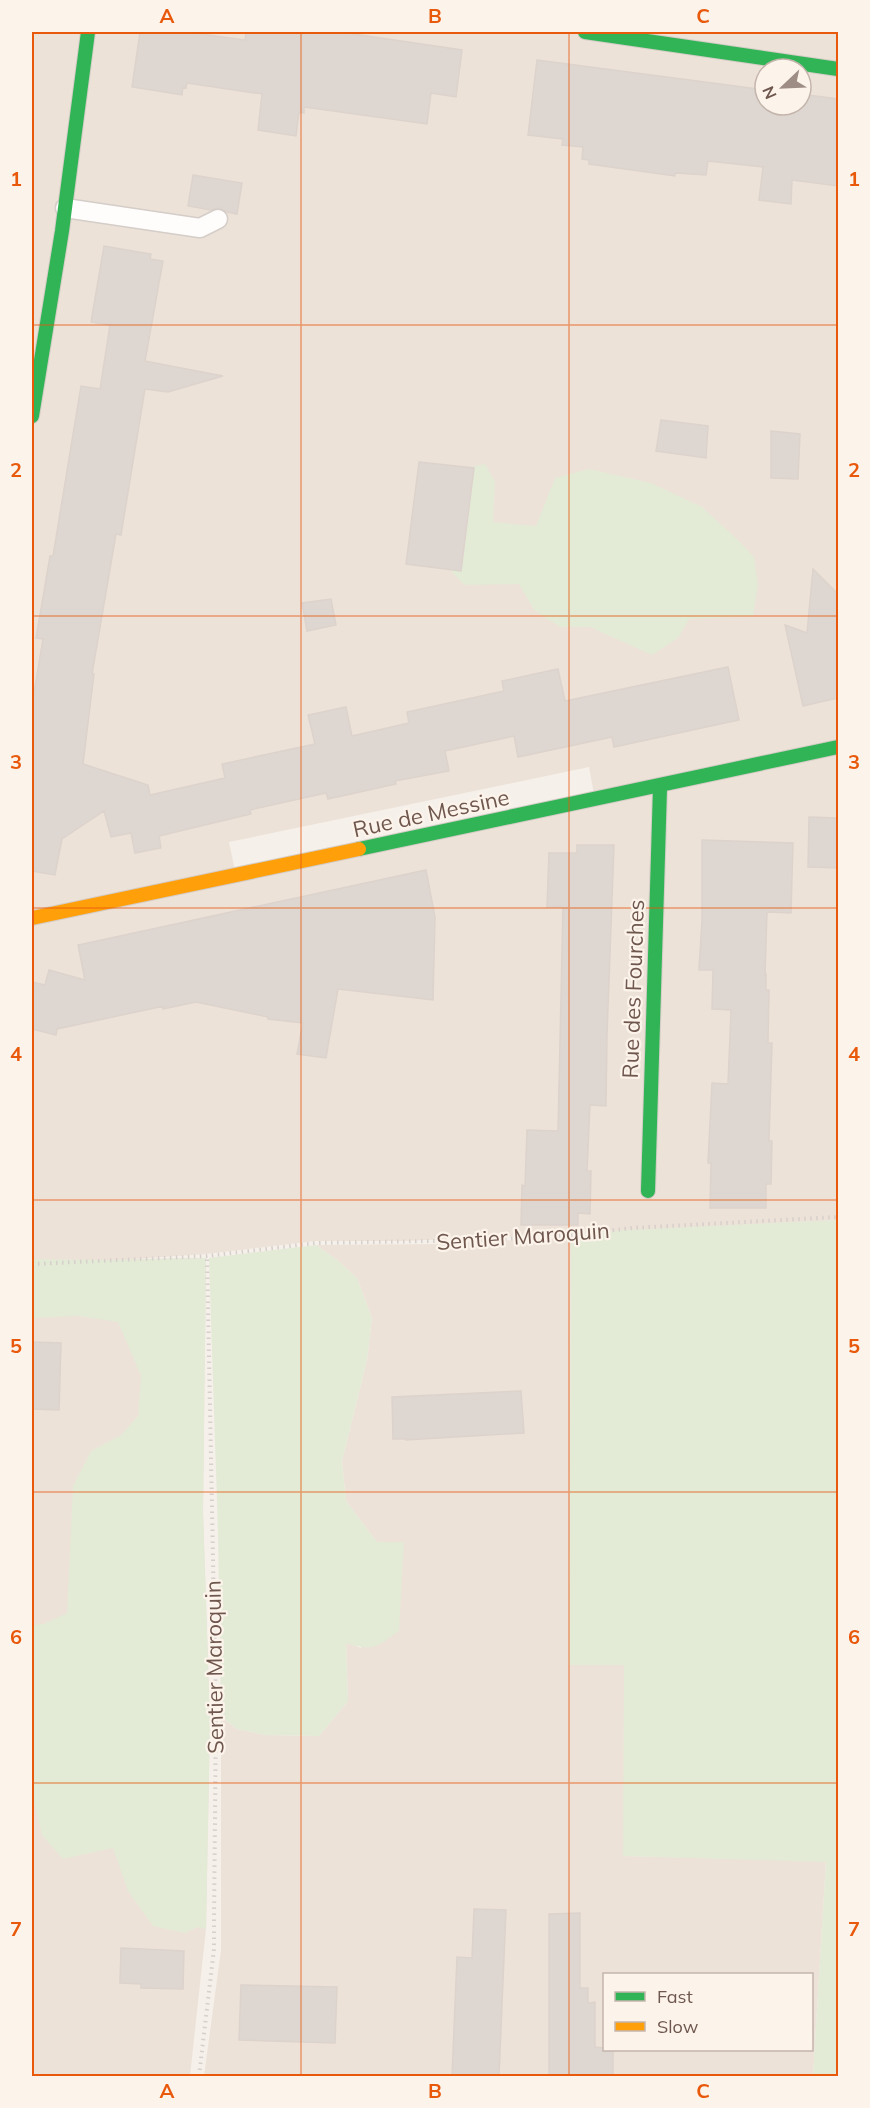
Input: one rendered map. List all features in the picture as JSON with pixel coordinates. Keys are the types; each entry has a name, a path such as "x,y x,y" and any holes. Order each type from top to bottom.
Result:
{"street":[{"path":"32,416 65,208 88,32"},
{"path":"585,32 838,69"},
{"name":"Rue de Messine","path":"32,918 162,893 236,875 660,788 838,747"},
{"name":"Rue des Fourches","path":"648,1191 660,788"}],"lane":[{"path":"65,208 200,228 218,219"}],"path":[{"name":"Sentier Maroquin","path":"32,1264 207,1256 315,1243 486,1240 572,1235 655,1226 838,1217"},
{"name":"Sentier Maroquin","path":"199,2076 213,1949 216,1710 207,1256"}],"shaded area":[{"path":"32,32 838,32 838,1220 402,1241 315,1241 206,1254 132,1259 206,1258 203,1512 210,1721 206,1929 190,2076 32,2076","holes":["589,767 595,800 236,875 229,842"]},
{"path":"571,1237 569,1665 624,1665 624,1856 826,1861 813,2076 204,2076 221,1950 221,1717 237,1729 265,1735 319,1736 348,1701 346,1642 361,1648 377,1542 346,1501 342,1461 367,1360 372,1318 357,1278 316,1245 443,1244"}],"green space":[{"path":"485,464 495,482 493,522 536,526 555,478 589,469 651,483 702,507 754,557 758,585 753,616 689,619 678,638 652,655 590,627 560,627 534,610 519,584 464,585 451,571 462,469"},
{"path":"838,1220 838,2076 813,2076 826,1862 623,1856 624,1665 569,1665 571,1237 624,1230"},
{"path":"316,1245 357,1278 372,1318 367,1360 342,1461 346,1501 377,1542 404,1542 399,1631 374,1646 363,1647 346,1643 348,1701 319,1736 265,1735 237,1729 221,1717 218,1532 209,1258"},
{"path":"206,1258 203,1512 210,1721 206,1929 198,1927 185,1933 153,1926 128,1891 113,1848 63,1859 42,1835 32,1792 32,1625 44,1624 67,1613 73,1486 91,1451 121,1435 138,1416 141,1376 118,1322 78,1316 32,1318 32,1259"}],"building":[{"path":"140,32 186,32 245,40 246,32 340,32 462,50 456,97 431,93 427,124 304,107 304,113 299,112 296,136 258,130 262,94 187,83 186,88 183,87 182,95 132,87"},
{"path":"537,60 753,88 753,117 813,117 813,96 838,99 838,186 792,180 791,204 759,200 763,167 708,161 706,175 675,173 675,176 589,164 589,160 582,159 583,147 562,145 563,139 528,135"},
{"path":"193,175 242,183 237,214 219,208 211,210 188,206"},
{"path":"104,246 151,254 150,259 163,261 145,361 223,376 168,392 145,389 121,535 116,534 92,674 94,674 83,764 148,785 150,795 225,778 222,764 315,744 308,715 346,707 352,736 409,723 407,712 504,691 502,681 558,669 565,701 728,667 739,720 614,747 612,737 518,757 514,736 445,751 449,771 395,781 396,784 328,799 326,793 250,810 251,814 159,836 161,848 135,853 131,833 111,837 104,811 62,839 55,875 32,871 32,705 43,639 36,638 50,556 53,556 81,386 100,389 110,325 91,322"},
{"path":"661,420 708,426 706,458 656,451"},
{"path":"771,431 800,434 798,479 771,478"},
{"path":"419,462 474,468 461,571 406,564"},
{"path":"813,569 838,594 838,698 803,706 785,625 807,633"},
{"path":"331,599 336,625 307,631 302,603"},
{"path":"809,817 838,818 838,868 808,867"},
{"path":"702,840 793,843 791,913 767,912 765,975 766,990 769,990 768,1043 772,1043 769,1141 772,1141 771,1184 766,1184 766,1208 710,1208 711,1163 708,1163 712,1083 728,1084 731,1010 712,1009 713,970 699,970 702,921"},
{"path":"577,845 614,845 606,1106 590,1105 587,1171 591,1171 590,1214 578,1213 578,1225 521,1225 527,1130 558,1131 563,907 547,907 549,853 577,853"},
{"path":"426,870 435,917 433,1000 338,989 326,1058 297,1054 303,1023 268,1019 268,1017 196,1002 163,1009 164,1006 57,1029 56,1035 32,1029 32,982 45,985 49,970 85,980 78,945"},
{"path":"32,1342 61,1343 59,1410 32,1409"},
{"path":"521,1391 524,1433 393,1439 392,1397"},
{"path":"474,1909 506,1910 499,2076 452,2076 457,1957 472,1958"},
{"path":"580,1913 580,1988 588,1988 588,2003 595,2002 595,2047 603,2048 603,2051 613,2051 613,2076 549,2076 549,1914"},
{"path":"121,1948 184,1951 183,1989 141,1988 141,1984 120,1983"},
{"path":"241,1985 337,1987 335,2043 239,2040"}],"traffic: fast":[{"path":"32,416 62,231 88,32"},
{"path":"585,32 838,69"},
{"path":"359,849 838,747"},
{"path":"648,1191 660,788"}],"traffic: slow":[{"path":"32,918 359,849"}]}
